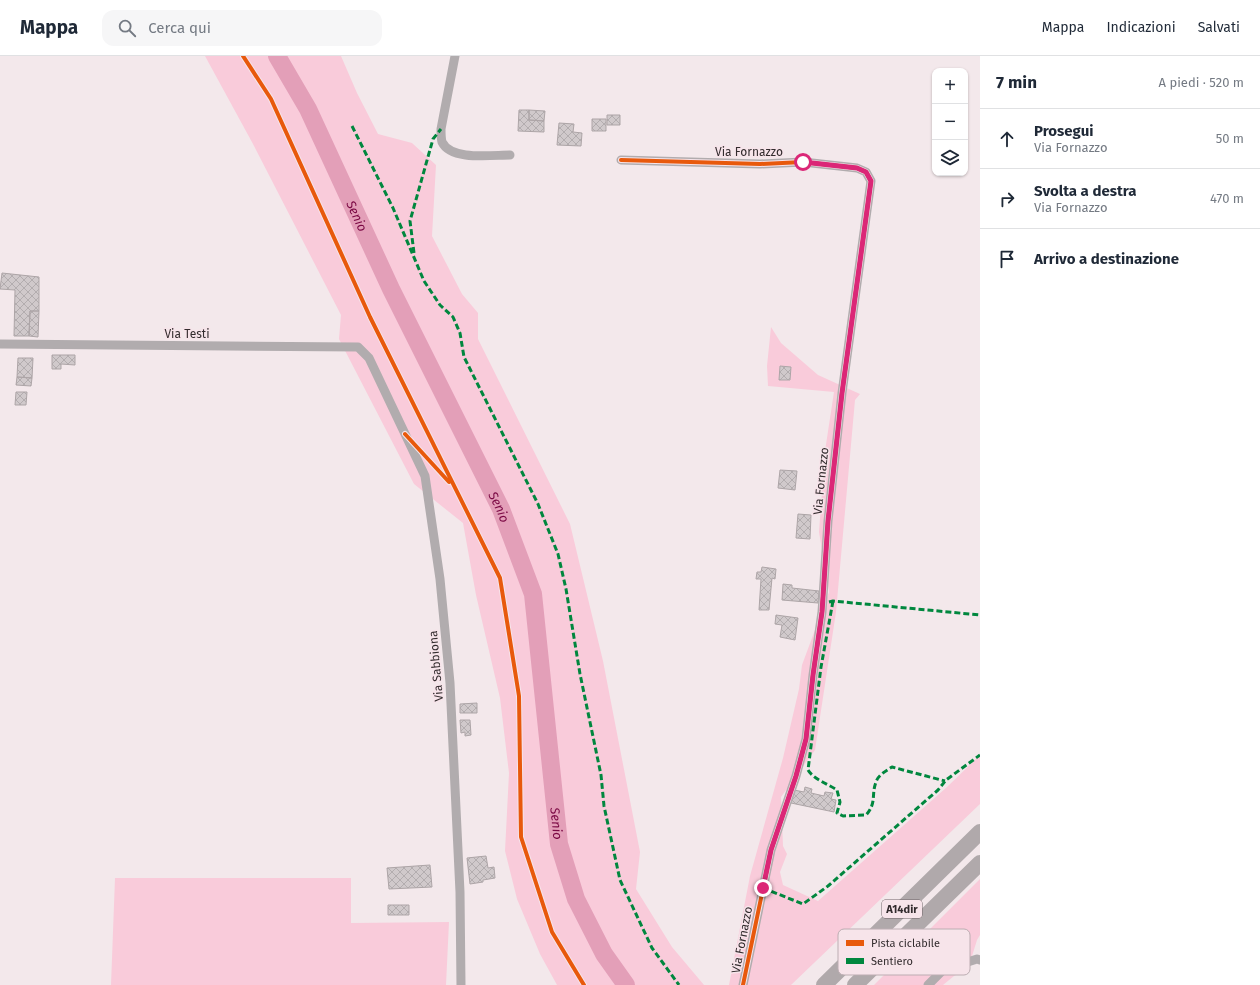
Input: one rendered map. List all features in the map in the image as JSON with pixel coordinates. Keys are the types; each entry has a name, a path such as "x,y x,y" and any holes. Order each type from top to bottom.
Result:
{"highway":[{"name":"A14dir","path":"881,929 980,832"},
{"name":"A14dir","path":"912,929 980,863"},
{"name":"A14dir","path":"824,985 838,971"},
{"name":"A14dir","path":"855,985 865,975"}],"street":[{"path":"455,56 441,129 442,141 447,148 467,155 510,155"},
{"name":"Via Fornazzo","path":"621,160 760,164 803,162 857,168 866,172 871,181 842,400 828,521 822,612 806,739 796,776 771,850 743,985"},
{"name":"Via Testi","path":"0,344 358,347 369,358"},
{"name":"Via Sabbiona","path":"369,358 425,476 439,572 450,683 460,892 461,985"},
{"path":"970,961 977,959 980,960"},
{"path":"928,985 938,975"}],"shaded area":[{"path":"205,56 341,56 357,93 378,134 412,143 436,165 432,236 462,294 478,313 478,339 570,524 603,661 640,852 636,889 672,947 704,985 557,985 540,954 517,899 505,851 509,773 500,698 476,595 463,523 414,484 339,339 341,315 253,144"},
{"path":"771,327 781,343 818,375 860,394 855,400 836,612 815,750 781,797 783,846 787,854 780,872 783,885 818,901 947,787 980,755 980,804 849,929 838,929 838,940 791,985 729,985 750,876 783,758 799,689 802,665 829,592 819,532 825,451 834,392 768,386 767,366"},
{"path":"115,878 351,878 351,923 449,922 446,985 111,985"},
{"path":"980,879 980,935 970,963 970,929 930,929"},
{"path":"884,975 956,975 943,985 874,985"}],"building":[{"path":"519,110 529,110 529,120 544,121 544,132 518,131"},
{"path":"529,110 545,111 544,121 529,120"},
{"path":"607,115 620,115 620,125 607,125"},
{"path":"592,119 606,119 606,131 592,131"},
{"path":"559,123 574,124 573,132 582,133 581,146 557,145"},
{"path":"2,273 39,277 39,311 30,311 29,336 14,336 15,290 0,289"},
{"path":"30,311 39,311 38,337 29,336"},
{"path":"52,355 75,355 75,365 61,364 61,369 52,369"},
{"path":"18,358 33,358 32,378 17,377"},
{"path":"780,366 791,367 790,380 779,380"},
{"path":"17,377 32,378 31,386 16,385"},
{"path":"16,392 27,392 26,405 15,405"},
{"path":"780,470 797,471 795,490 778,488"},
{"path":"798,514 811,515 810,539 796,538"},
{"path":"762,567 776,569 775,579 772,578 769,610 759,610 761,579 756,579 757,572 761,572"},
{"path":"783,584 792,585 792,588 819,591 818,603 782,600"},
{"path":"776,615 798,618 795,640 780,637 782,625 775,624"},
{"path":"477,703 477,713 460,713 460,704"},
{"path":"460,720 470,720 471,735 465,736 465,732 461,733"},
{"path":"805,787 812,789 811,793 824,796 825,792 833,793 831,799 836,800 834,812 791,803 794,790 804,792"},
{"path":"486,856 488,868 494,867 495,878 470,884 467,858"},
{"path":"430,865 432,887 389,889 387,868"},
{"path":"388,905 409,905 409,915 388,915"}],"waterway":[{"name":"Senio","path":"277,56 308,109 391,289 501,509 533,594 559,844 576,899 604,954 626,985"}],"marked path":[{"path":"352,126 393,208 424,281 440,305 453,317 460,333 464,357 538,504 558,554 566,589 580,674 601,775 604,806 620,880 652,948 679,985"},
{"path":"414,253 410,221 433,139 441,129"},
{"path":"833,601 821,667 808,770 817,779 837,790 840,802 837,813 843,816 866,815 872,807 878,777 892,767 945,781"},
{"path":"829,602 833,601 980,615"},
{"path":"763,888 803,904 828,886 938,790 946,780 980,755"}],"cycle path":[{"path":"243,56 271,99 370,317 500,578 519,696 521,837 552,932 584,985"},
{"path":"621,160 760,164 803,162 857,168 866,172 871,181 842,393 828,521 822,612 806,739 796,776 771,850 743,985"},
{"path":"405,434 449,482"}],"route":[{"path":"763,888 771,850 796,776 806,739 822,612 828,521 842,393 871,181 866,172 857,168 803,162"}]}
